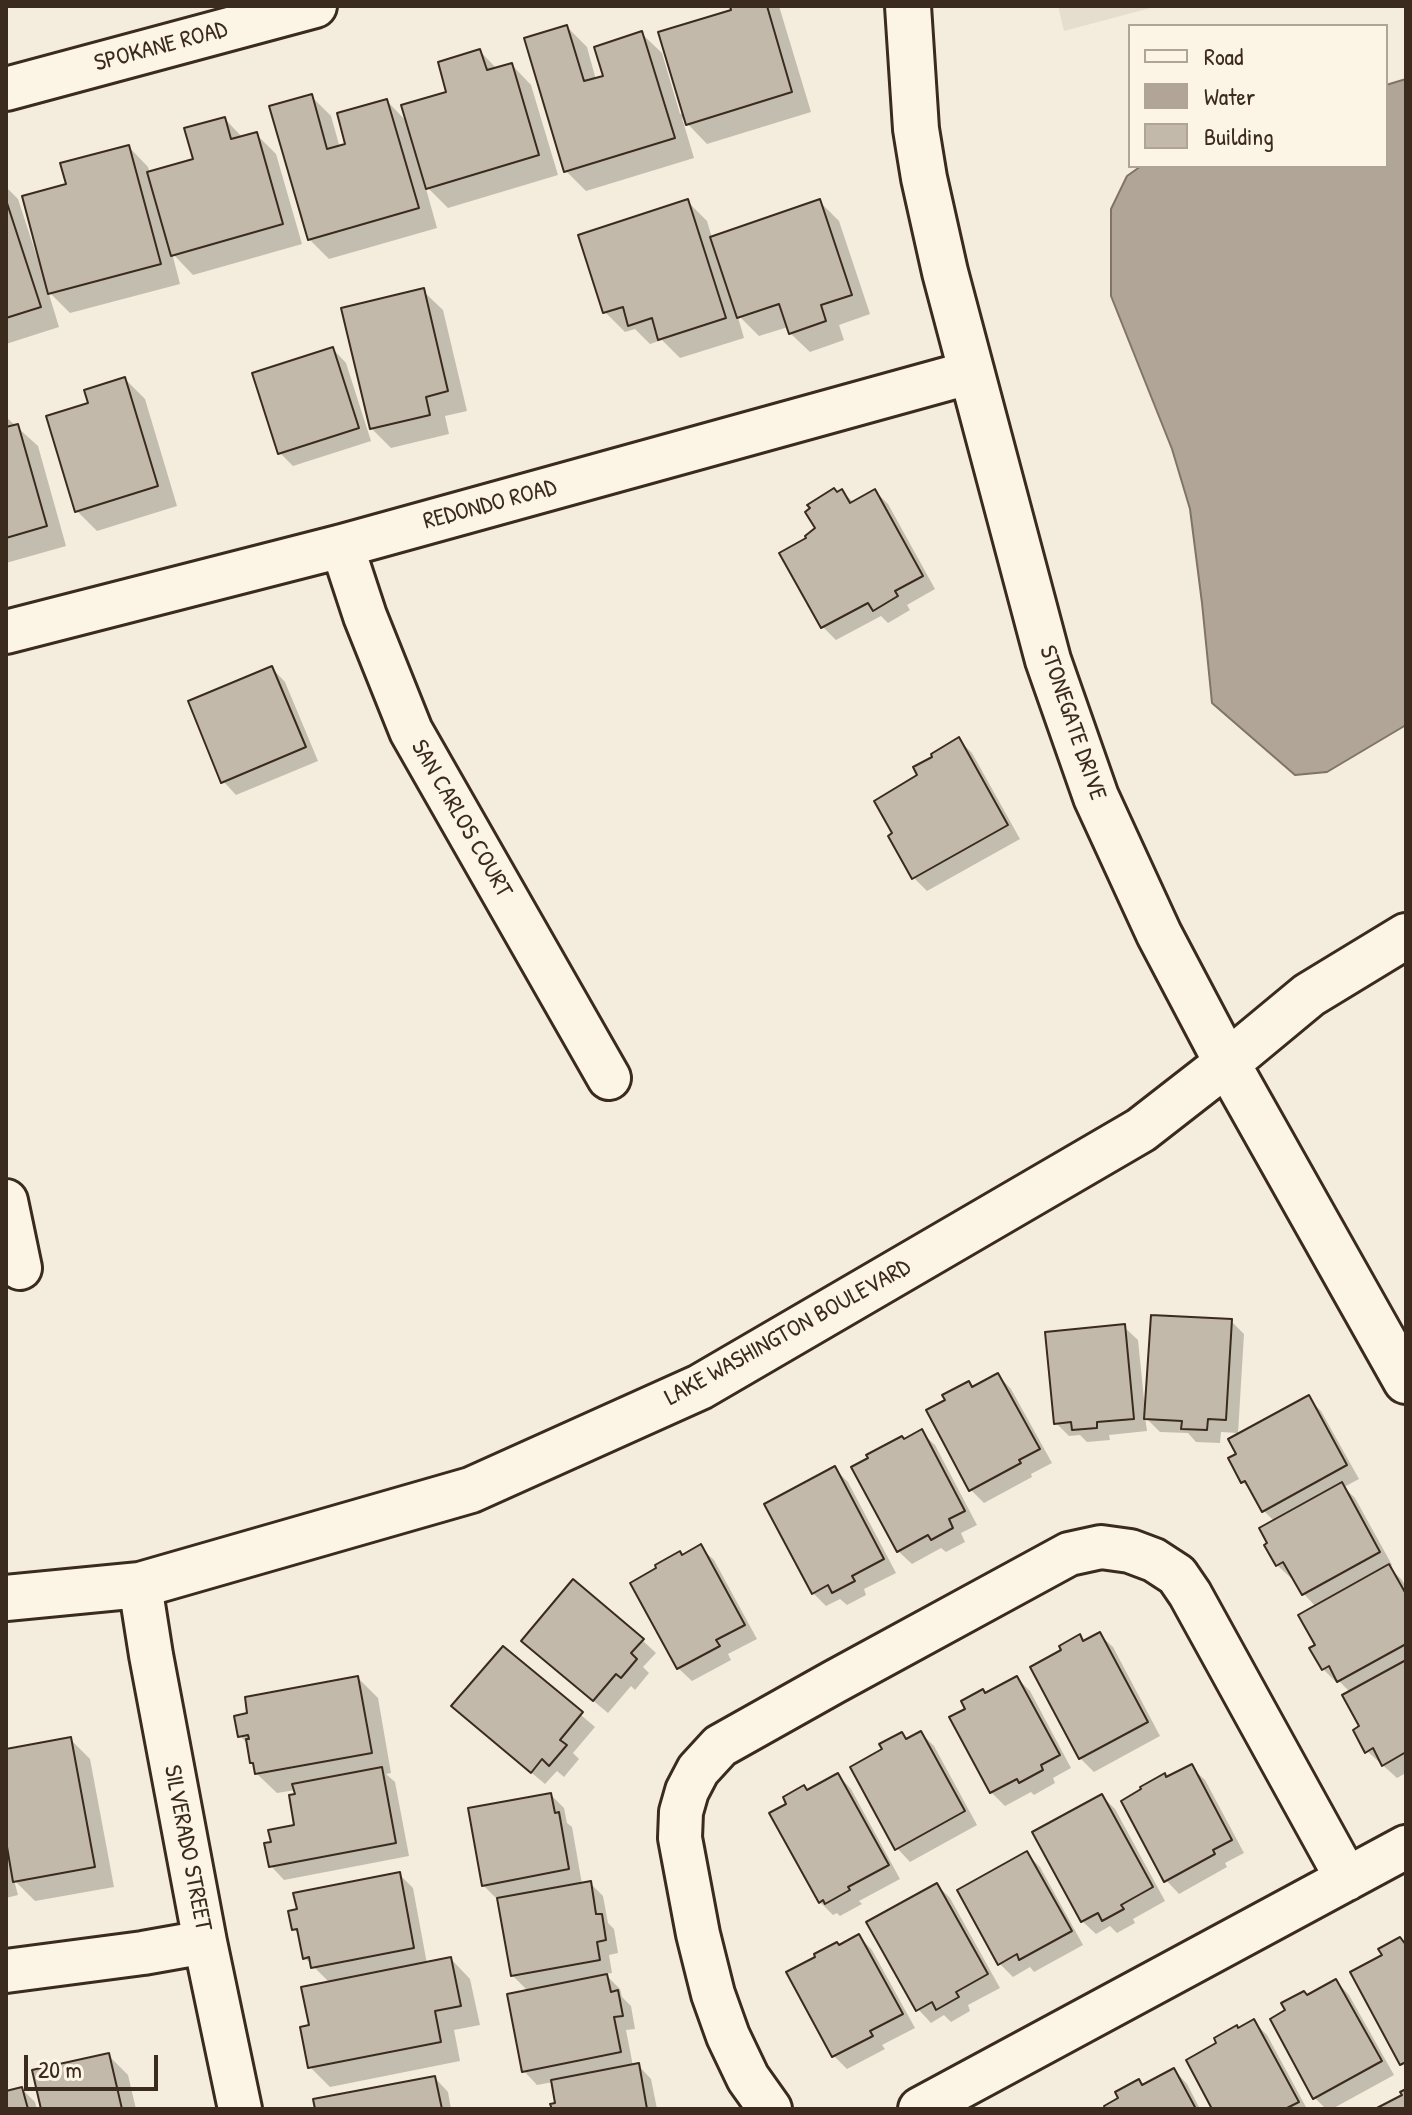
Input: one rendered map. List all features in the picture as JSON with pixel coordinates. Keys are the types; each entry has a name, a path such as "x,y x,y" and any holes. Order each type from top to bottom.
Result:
{"street":[{"name":"SPOKANE ROAD","path":"6,89 315,6"},
{"name":"STONEGATE DRIVE","path":"908,6 916,129 945,272 1048,660 1096,797 1159,934 1227,1063 1406,1381"},
{"name":"REDONDO ROAD","path":"6,632 342,546 972,372"},
{"name":"SAN CARLOS COURT","path":"342,546 365,616 411,731 609,1078"},
{"name":"LAKE WASHINGTON BOULEVARD","path":"6,1598 140,1585 471,1490 700,1387 1141,1130 1309,995 1406,936"},
{"path":"6,1201 20,1268"},
{"path":"770,2109 748,2078 728,2036 713,1994 698,1934 680,1838 681,1812 698,1770 720,1746 1069,1554 1101,1547 1130,1551 1154,1560 1177,1575 1347,1879"},
{"name":"SILVERADO STREET","path":"140,1585 205,1942 240,2109"},
{"path":"920,2109 1406,1847"},
{"path":"6,1971 205,1942"}],"shaded area":[{"path":"1058,6 1158,6 1064,31"}],"water":[{"path":"1406,79 1406,725 1327,772 1295,775 1212,703 1190,509 1172,449 1111,296 1111,209 1127,176 1138,168 1388,168 1388,84"}],"building":[{"path":"730,6 767,6 792,92 686,125 658,32 731,10"},
{"path":"567,25 584,81 603,76 594,47 642,31 675,138 564,172 524,38"},
{"path":"480,49 487,70 512,63 539,155 426,189 401,105 446,92 438,62"},
{"path":"312,94 327,149 345,144 337,113 387,99 419,208 308,240 269,106"},
{"path":"225,117 231,139 257,132 283,224 171,256 147,172 193,159 184,128"},
{"path":"129,145 161,264 48,294 22,196 66,184 60,163"},
{"path":"688,199 726,318 658,340 652,318 628,326 623,307 603,313 578,235"},
{"path":"820,199 852,295 821,305 826,321 789,334 779,304 737,318 710,237"},
{"path":"6,200 41,307 6,318"},
{"path":"424,288 448,391 426,397 430,415 370,429 341,308"},
{"path":"333,347 359,428 278,454 252,373"},
{"path":"125,377 158,486 75,512 46,416 88,403 84,390"},
{"path":"18,424 47,526 6,538 6,427"},
{"path":"834,488 837,492 842,489 850,503 875,489 923,576 895,591 898,596 873,611 868,603 821,628 779,553 806,538 815,528 805,512 810,508 807,505"},
{"path":"272,666 306,747 221,783 188,701"},
{"path":"959,737 1008,825 912,879 888,836 892,833 874,801 917,775 913,767"},
{"path":"1151,1315 1232,1319 1226,1420 1208,1419 1207,1430 1181,1429 1182,1421 1144,1419"},
{"path":"1125,1324 1134,1419 1097,1422 1097,1428 1072,1430 1071,1422 1054,1424 1045,1332"},
{"path":"998,1373 1040,1449 969,1491 926,1410 945,1400 942,1395 969,1381 972,1387"},
{"path":"1309,1395 1347,1465 1262,1512 1228,1458 1236,1454 1228,1439"},
{"path":"922,1429 965,1511 949,1519 953,1528 931,1540 928,1535 897,1552 851,1467 868,1458 866,1455"},
{"path":"835,1466 884,1559 852,1576 855,1581 832,1593 828,1585 812,1594 764,1504"},
{"path":"1342,1482 1380,1552 1302,1595 1283,1562 1276,1566 1259,1528"},
{"path":"701,1544 745,1625 716,1640 720,1646 677,1669 630,1583 680,1551 682,1555"},
{"path":"1389,1564 1406,1594 1406,1644 1337,1682 1329,1666 1322,1670 1309,1648 1315,1645 1298,1615"},
{"path":"573,1579 644,1639 631,1653 637,1659 621,1678 616,1674 593,1701 521,1641"},
{"path":"1100,1632 1148,1722 1079,1759 1030,1667 1061,1650 1059,1646 1080,1634 1083,1641"},
{"path":"503,1646 583,1712 560,1740 567,1745 549,1766 542,1759 531,1773 451,1706"},
{"path":"1406,1660 1406,1752 1382,1766 1373,1748 1365,1753 1353,1730 1359,1726 1342,1695"},
{"path":"358,1676 372,1753 255,1774 253,1763 250,1763 248,1735 238,1737 234,1716 247,1713 245,1697"},
{"path":"1017,1676 1060,1755 1041,1765 1043,1770 990,1793 949,1717 965,1709 961,1701 983,1689 985,1693"},
{"path":"921,1731 965,1811 895,1850 850,1767 882,1749 879,1744 902,1732 906,1739"},
{"path":"71,1737 95,1867 13,1882 6,1841 6,1749"},
{"path":"1192,1764 1232,1840 1213,1850 1215,1854 1164,1882 1121,1801 1165,1773 1166,1777"},
{"path":"382,1767 396,1843 269,1867 264,1843 271,1842 268,1830 294,1825 289,1795 295,1794 292,1784"},
{"path":"838,1773 889,1865 848,1887 850,1890 825,1904 823,1900 819,1903 769,1813 786,1804 783,1797 804,1785 807,1790"},
{"path":"551,1793 555,1813 559,1812 569,1869 482,1886 468,1808"},
{"path":"1102,1794 1153,1887 1121,1905 1124,1909 1102,1921 1098,1913 1081,1922 1032,1832"},
{"path":"1027,1851 1072,1931 1019,1960 1017,1954 998,1965 957,1890"},
{"path":"400,1872 414,1948 311,1968 309,1957 303,1959 297,1929 292,1930 288,1911 297,1909 293,1893"},
{"path":"591,1881 596,1914 602,1914 606,1940 597,1942 600,1960 511,1976 497,1898"},
{"path":"937,1883 988,1974 956,1992 959,1997 936,2010 932,2002 916,2011 866,1922"},
{"path":"859,1934 903,2014 870,2031 873,2036 832,2057 786,1972 837,1942 839,1945"},
{"path":"1400,1937 1406,1945 1406,2062 1400,2065 1350,1972 1382,1955 1378,1949"},
{"path":"451,1957 461,2006 435,2011 441,2042 308,2068 300,2027 309,2025 301,1987"},
{"path":"607,1974 611,1992 618,1990 623,2016 614,2017 621,2052 522,2072 507,1994"},
{"path":"1336,1979 1382,2061 1313,2099 1270,2019 1285,2010 1281,2003 1304,1991 1307,1995"},
{"path":"1254,2019 1299,2102 1285,2109 1212,2109 1186,2060 1216,2043 1214,2038"},
{"path":"109,2053 122,2109 41,2109 32,2070"},
{"path":"639,2063 647,2109 552,2109 550,2104 555,2103 551,2080"},
{"path":"1174,2068 1196,2109 1105,2109 1104,2106 1118,2098 1115,2092 1139,2079 1142,2085"},
{"path":"435,2076 442,2109 315,2109 313,2099"},
{"path":"22,2087 28,2109 6,2109 6,2091"},
{"path":"1406,2089 1406,2109 1375,2109 1402,2095 1400,2092"}]}
